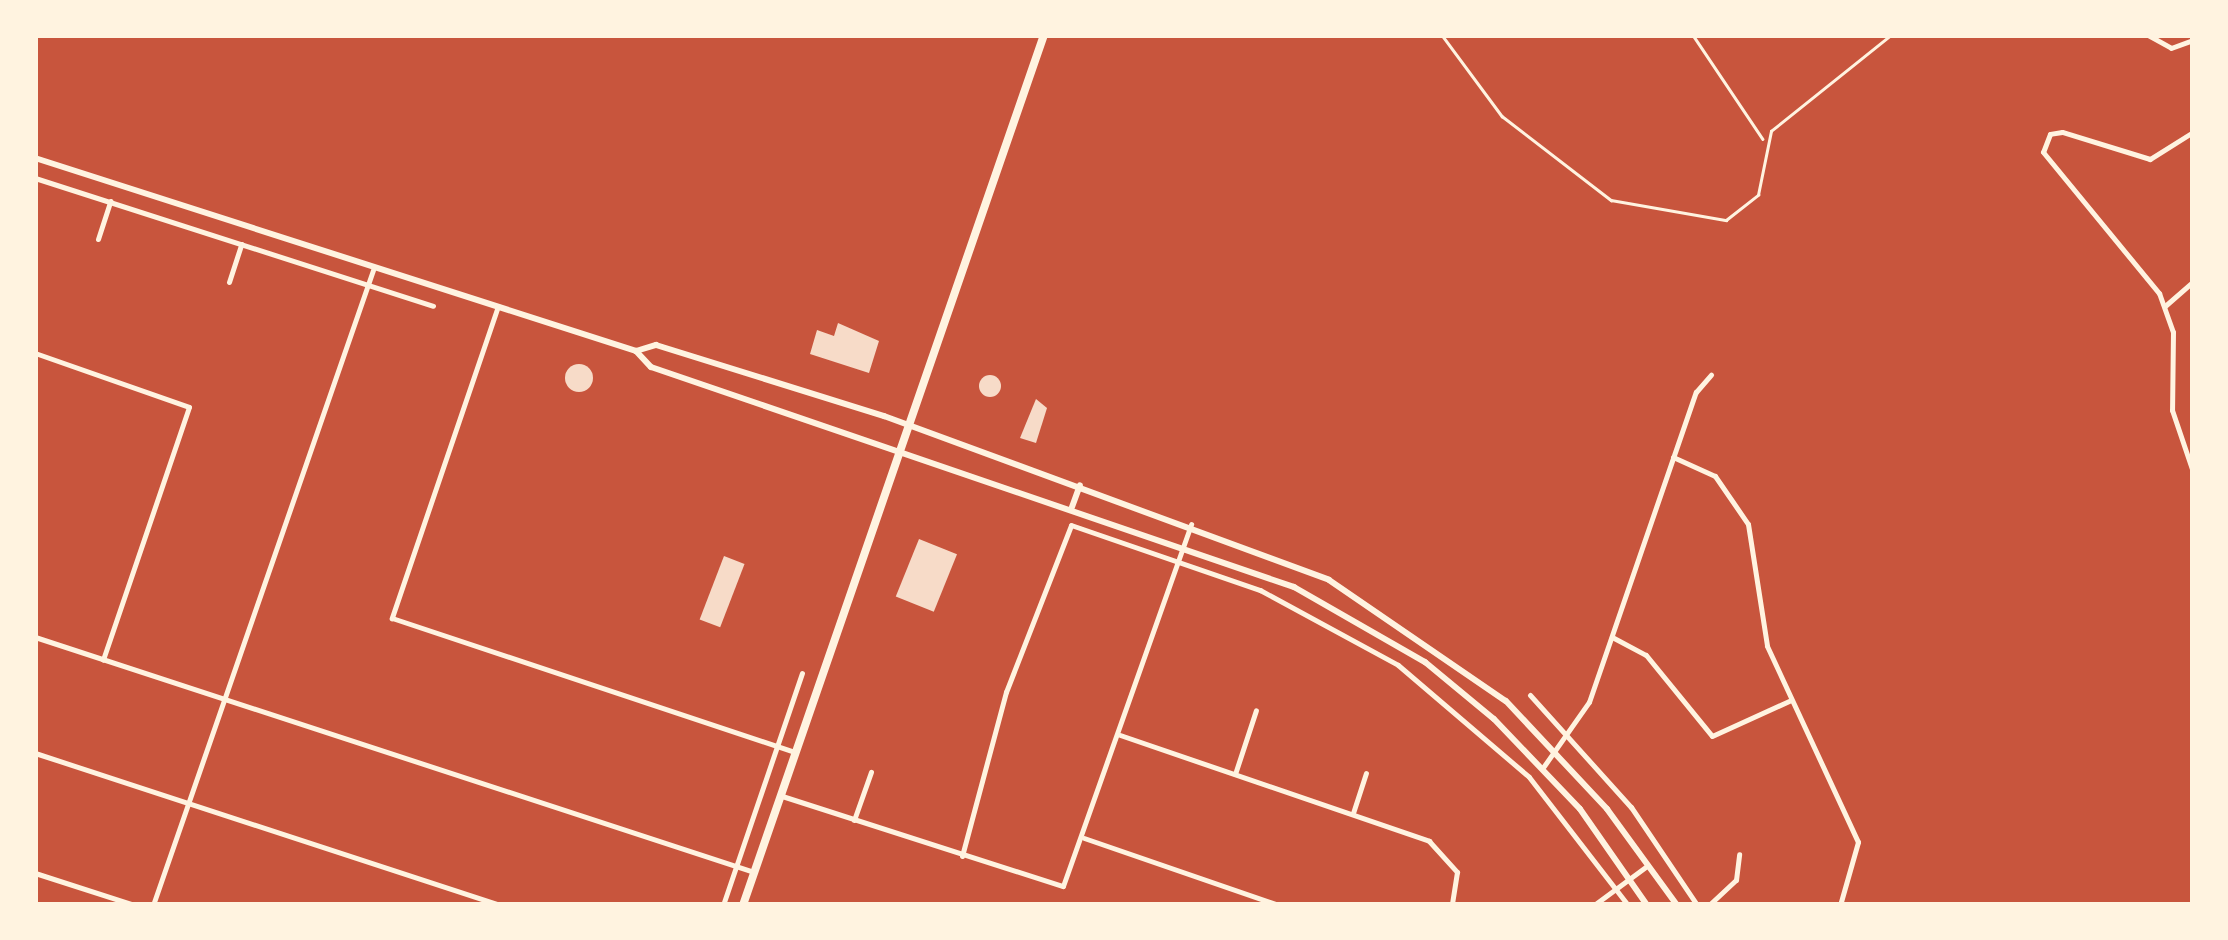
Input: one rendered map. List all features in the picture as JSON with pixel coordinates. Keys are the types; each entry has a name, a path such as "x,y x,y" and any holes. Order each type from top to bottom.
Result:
{"main road":[{"path":"743,905 1041,37"},
{"path":"35,158 636,350 656,345 908,424 1191,524 1392,616 1557,752 1649,864 1677,905"},
{"path":"636,350 650,367 1184,544 1354,618 1425,662 1544,766 1647,905"},
{"path":"1072,506 1080,485"}],"street":[{"path":"2148,35 2171,48 2193,40"},
{"path":"2193,132 2144,160 2062,132 2044,143 2050,168 2154,282 2165,306 2172,410 2193,472"},
{"path":"35,178 433,306"},
{"path":"98,239 110,201"},
{"path":"229,282 241,244"},
{"path":"153,905 374,266"},
{"path":"2165,306 2193,282"},
{"path":"498,306 392,618 794,752"},
{"path":"35,353 189,407 103,660"},
{"path":"1544,766 1570,735 1612,637 1673,458 1711,375"},
{"path":"1673,458 1715,476 1739,505 1766,646 1855,834 1840,905"},
{"path":"780,796 1058,888 1084,838 1191,524"},
{"path":"962,856 1065,525 1179,560 1312,614 1420,682 1529,778 1628,905"},
{"path":"1612,637 1646,655 1712,736 1791,700"},
{"path":"35,638 754,872"},
{"path":"723,905 802,673"},
{"path":"1530,695 1570,735 1697,905"},
{"path":"1234,774 1256,710"},
{"path":"1120,734 1353,813 1444,849 1458,872 1452,905"},
{"path":"35,753 499,905"},
{"path":"854,820 871,772"},
{"path":"1353,813 1366,773"},
{"path":"1084,838 1256,901 1278,905"},
{"path":"1709,905 1736,880 1740,854"},
{"path":"1594,905 1649,864"},
{"path":"35,873 134,905"}],"lane":[{"path":"1442,35 1502,116 1622,204 1726,220 1758,194 1764,140 1693,35"},
{"path":"1764,140 1891,35"}],"building":[{"path":"838,323 879,341 869,373 810,354 817,330 834,336"},
{"path":"579,364 589,368 593,378 589,388 579,392 569,388 565,378 569,368"},
{"path":"990,375 998,378 998,394 990,397 982,394 979,386 982,378"},
{"path":"1036,399 1047,408 1036,443 1020,438"},
{"path":"919,539 957,554 934,612 896,596"},
{"path":"724,556 745,564 720,627 700,619"}]}
